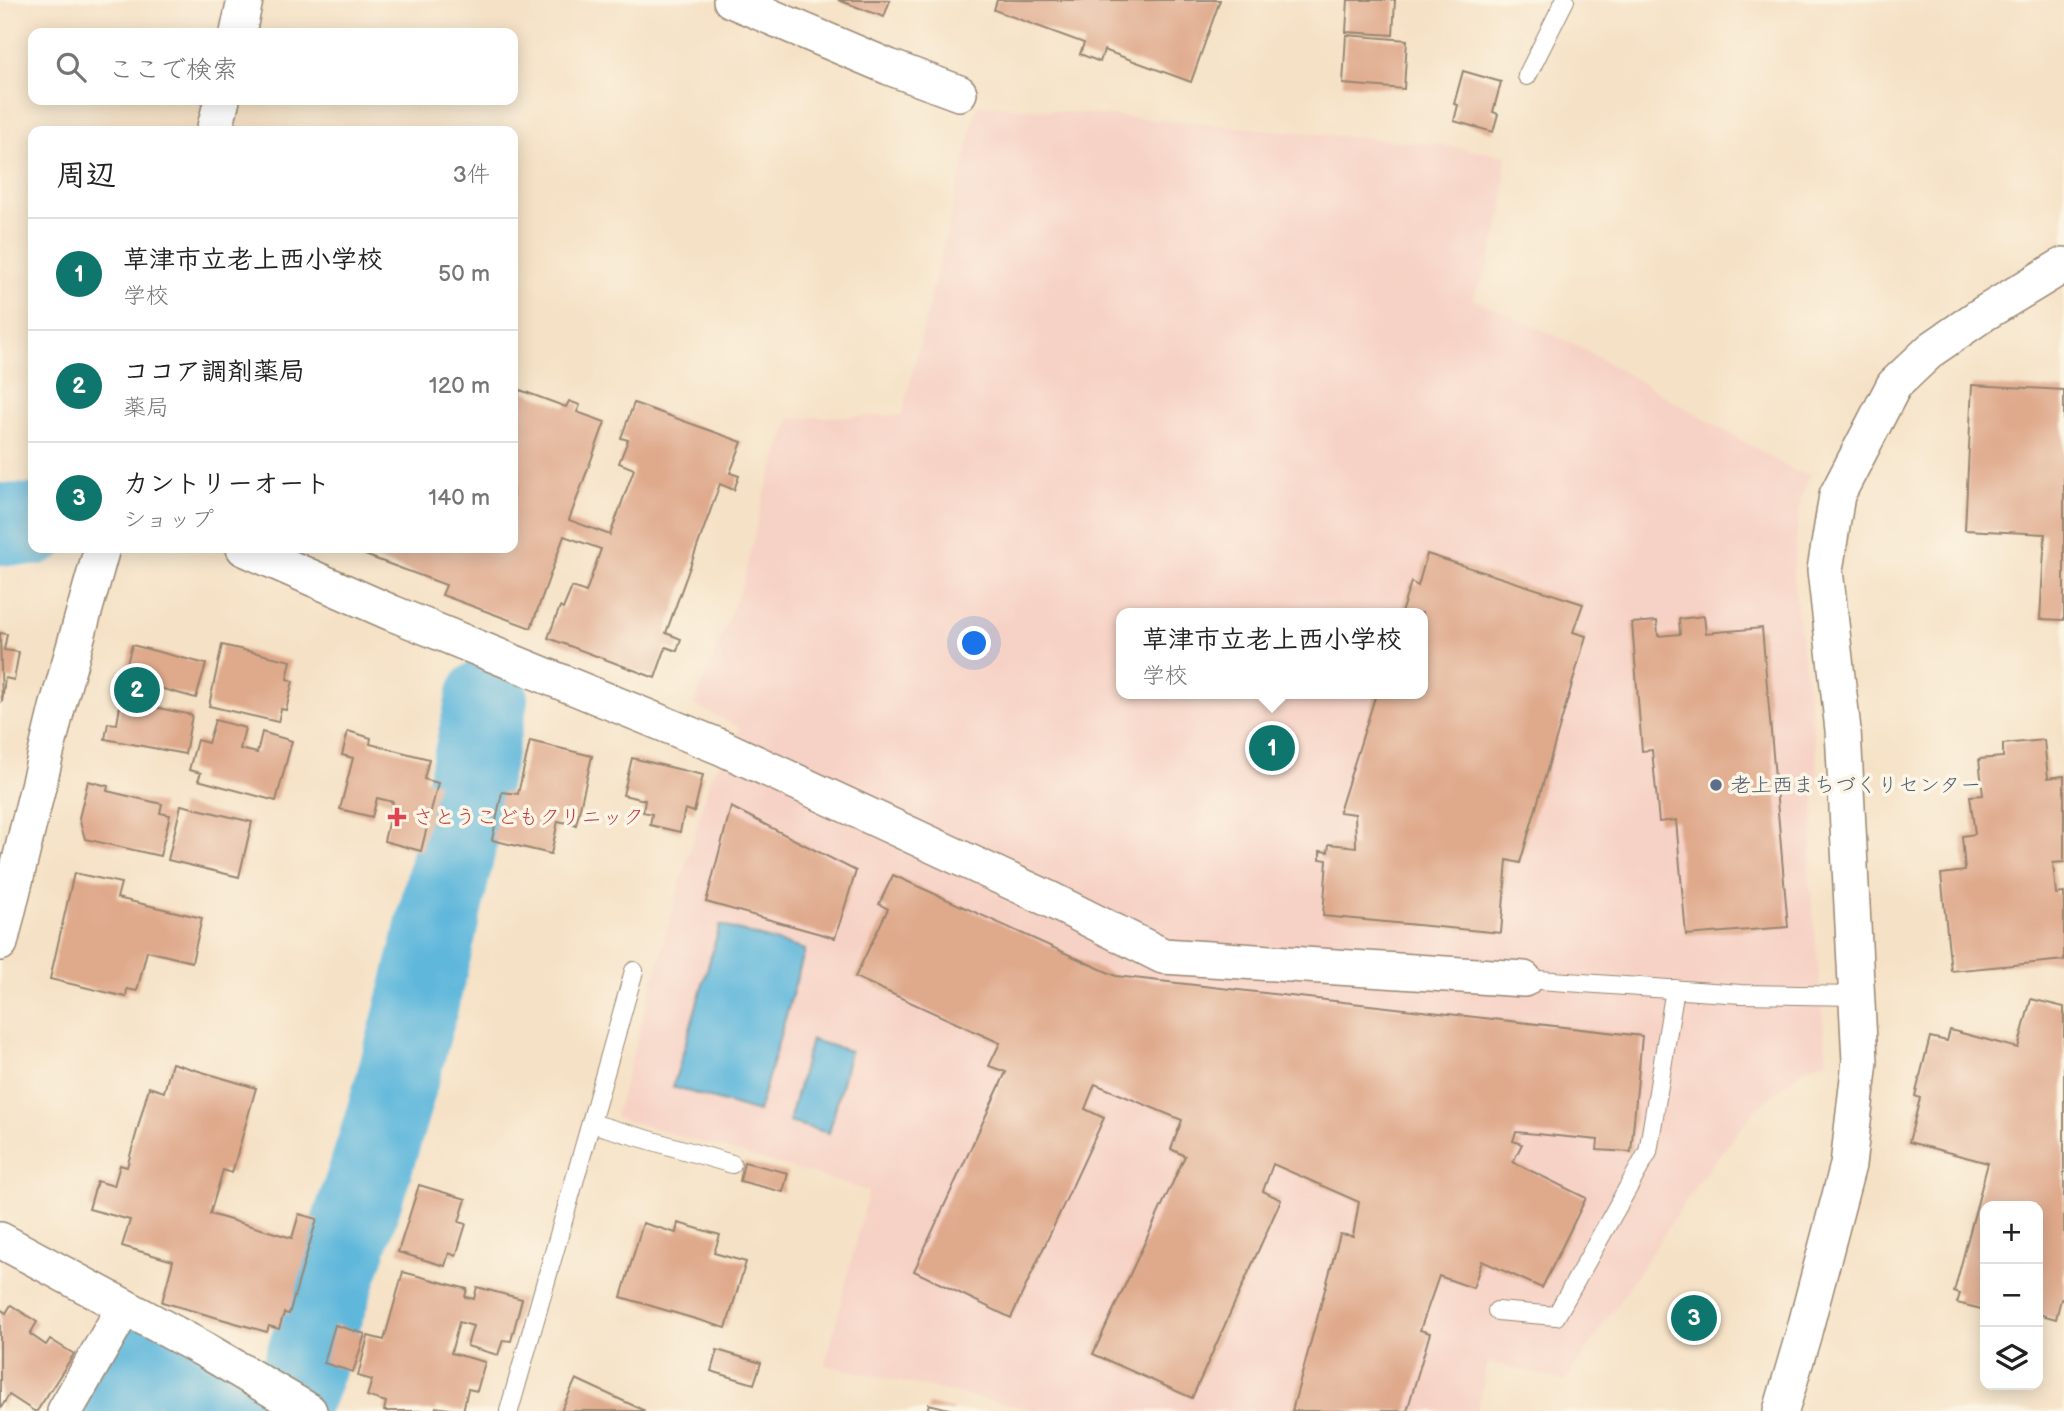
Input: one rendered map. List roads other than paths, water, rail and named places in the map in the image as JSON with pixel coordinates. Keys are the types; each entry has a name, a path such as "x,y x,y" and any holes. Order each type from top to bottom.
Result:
{"street":[{"path":"239,28 245,0"},
{"path":"732,0 889,68 959,93"},
{"path":"215,126 221,105"},
{"path":"1781,1411 1848,1165 1860,1061 1843,730 1825,570 1837,495 1894,385 1932,349 1983,314 2064,265"},
{"path":"0,943 57,708 101,553"},
{"path":"255,553 391,613 723,748 1049,899 1163,956 1524,979"},
{"path":"0,1240 205,1350 309,1411"},
{"path":"65,1411 124,1308"}],"lane":[{"path":"1527,76 1565,0"},
{"path":"509,1411 634,971"},
{"path":"1524,979 1741,994 1857,996"},
{"path":"1497,1311 1556,1316 1648,1152 1675,989"},
{"path":"591,1123 732,1164"}],"water":[{"path":"720,925 805,950 758,1112 673,1087"},
{"path":"811,1040 850,1051 829,1133 789,1122"}],"waterway":[{"path":"0,524 28,525"},
{"path":"297,1386 391,1103 437,927 487,699"},
{"path":"107,1411 138,1361 151,1355 252,1411"}],"place":[{"name":"ココア調剤薬局","path":"137,690"},
{"name":"草津市立老上西小学校","path":"1272,748"},
{"name":"老上西まちづくりセンター","path":"1716,785"},
{"name":"さとうこどもクリニック","path":"397,817"},
{"name":"カントリーオート","path":"1694,1318"}]}
